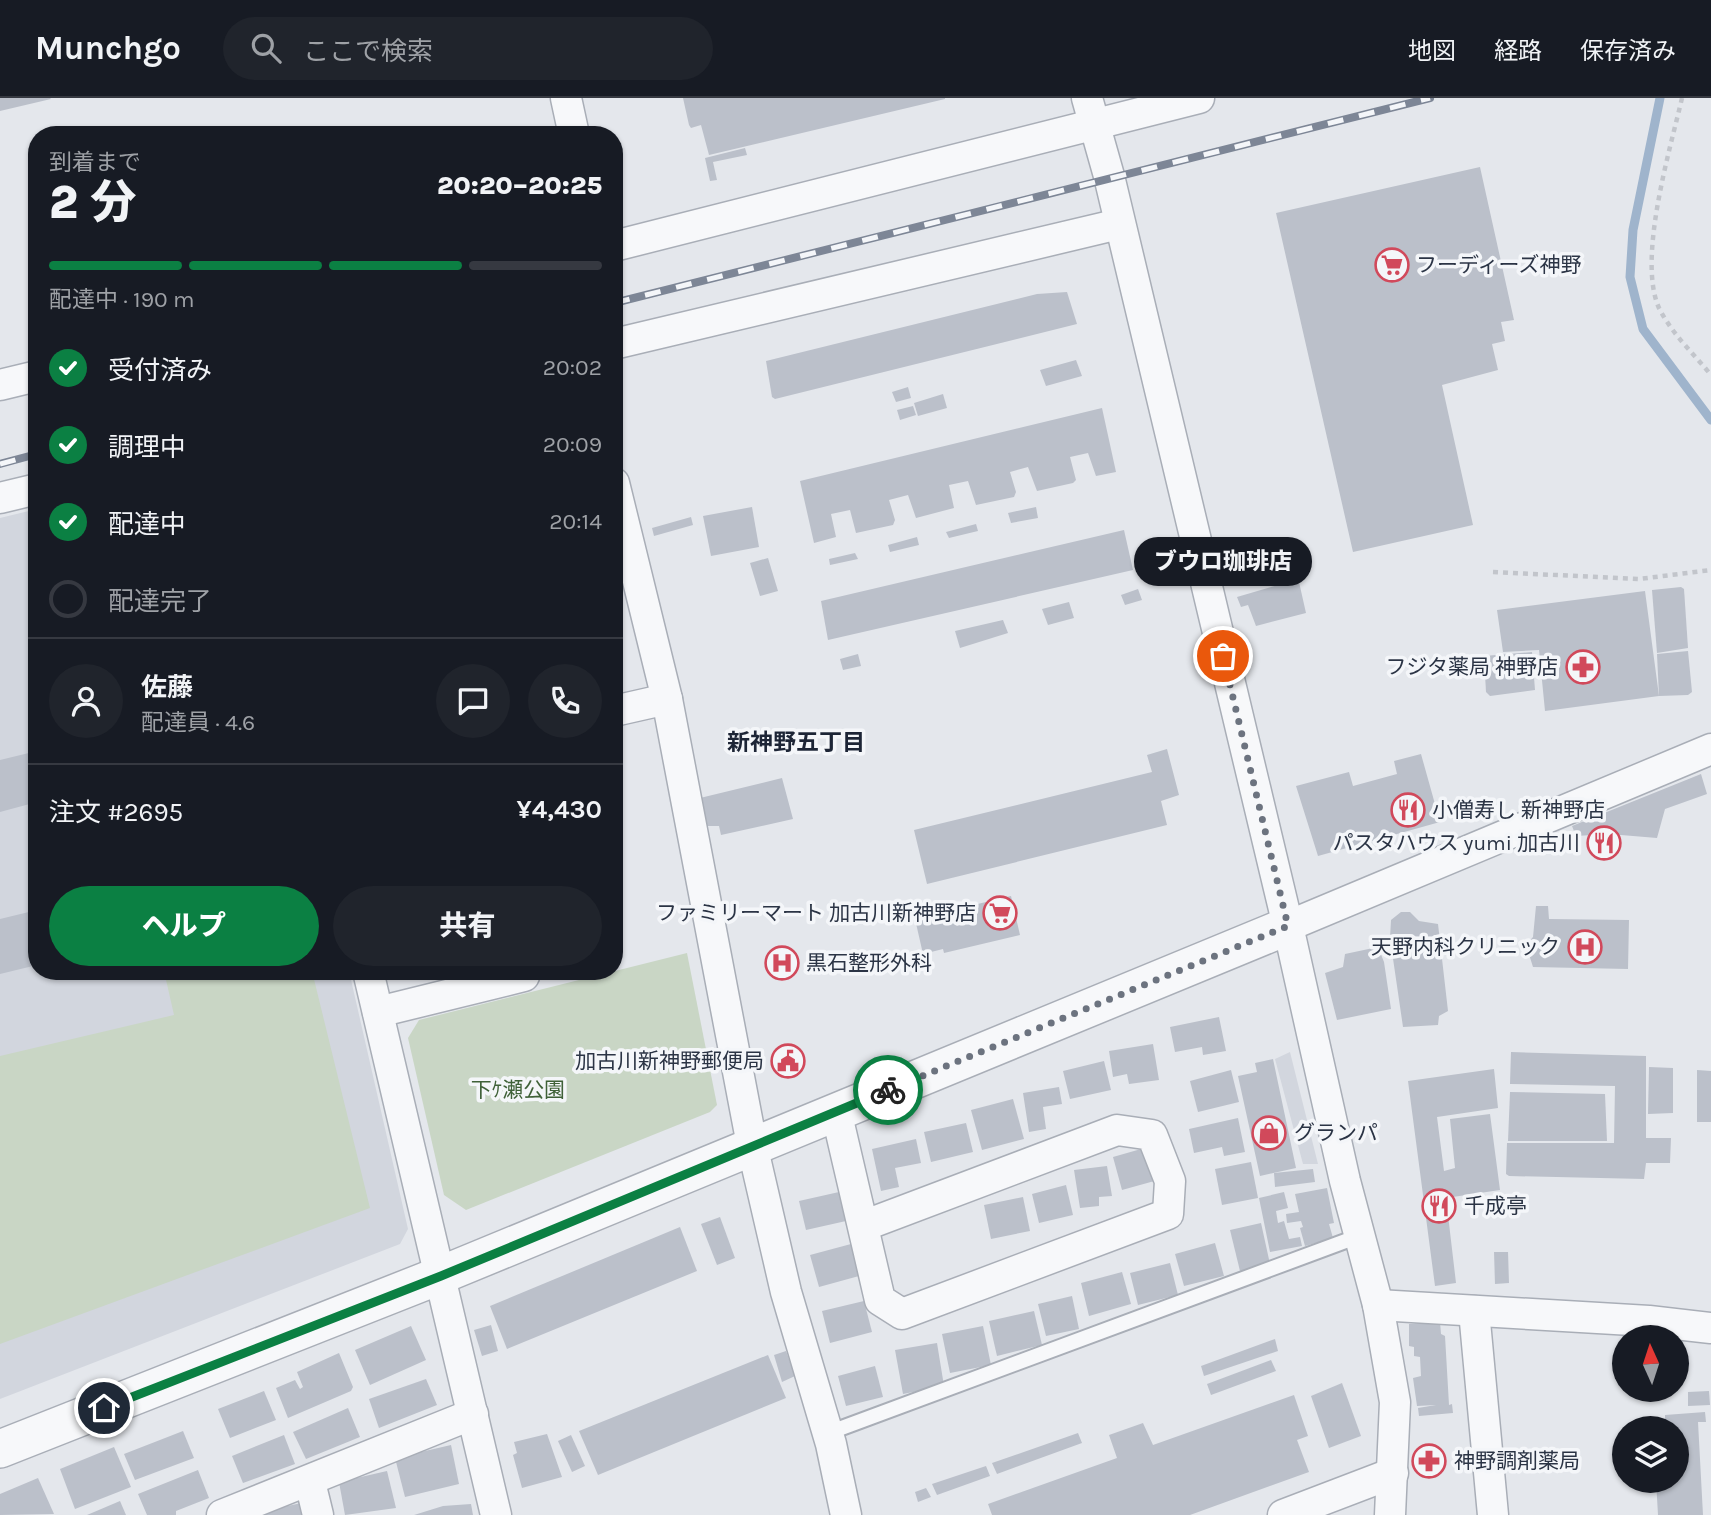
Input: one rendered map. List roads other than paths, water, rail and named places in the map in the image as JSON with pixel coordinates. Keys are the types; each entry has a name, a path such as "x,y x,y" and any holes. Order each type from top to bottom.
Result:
{"street":[{"path":"566,98 572,126"},
{"path":"623,243 1090,111 1199,98"},
{"path":"1090,111 1378,1306 1395,1402 1390,1515"},
{"path":"623,342 1119,224"},
{"path":"0,385 28,378"},
{"path":"0,498 28,491"},
{"path":"623,520 667,699 752,1145 786,1292 828,1433 846,1515"},
{"path":"623,709 667,699"},
{"path":"0,1449 441,1276 1703,752"},
{"path":"370,980 496,1515"},
{"path":"378,1012 508,980"},
{"path":"836,1111 880,1300 902,1314 1168,1214 1170,1181 1152,1135 1117,1130 863,1226"},
{"path":"1378,1306 1649,1321 1711,1328"},
{"path":"1474,1311 1493,1515"},
{"path":"222,1515 310,1482 370,1452 472,1414"},
{"path":"1283,1515 1393,1473"},
{"path":"310,1482 318,1515"}],"lane":[{"path":"828,1433 1359,1236"}],"waterway":[{"path":"1660,98 1633,230 1630,277 1643,329 1711,420"}],"railway":[{"path":"623,301 1430,98"},
{"path":"0,464 28,456"}],"place":[{"name":"フーディーズ神野","path":"1392,265"},
{"name":"ブウロ珈琲店","path":"1223,656"},
{"name":"フジタ薬局 神野店","path":"1583,667"},
{"name":"小僧寿し 新神野店","path":"1408,810"},
{"name":"パスタハウス yumi 加古川","path":"1604,843"},
{"name":"ファミリーマート 加古川新神野店","path":"1000,913"},
{"name":"天野内科クリニック","path":"1585,947"},
{"name":"黒石整形外科","path":"782,963"},
{"name":"加古川新神野郵便局","path":"788,1061"},
{"name":"グランパ","path":"1269,1133"},
{"name":"千成亭","path":"1439,1206"},
{"name":"神野調剤薬局","path":"1429,1461"}],"district":[{"name":"新神野五丁目","path":"796,742"}],"park label":[{"name":"下ｹ瀬公園","path":"518,1090"}]}
